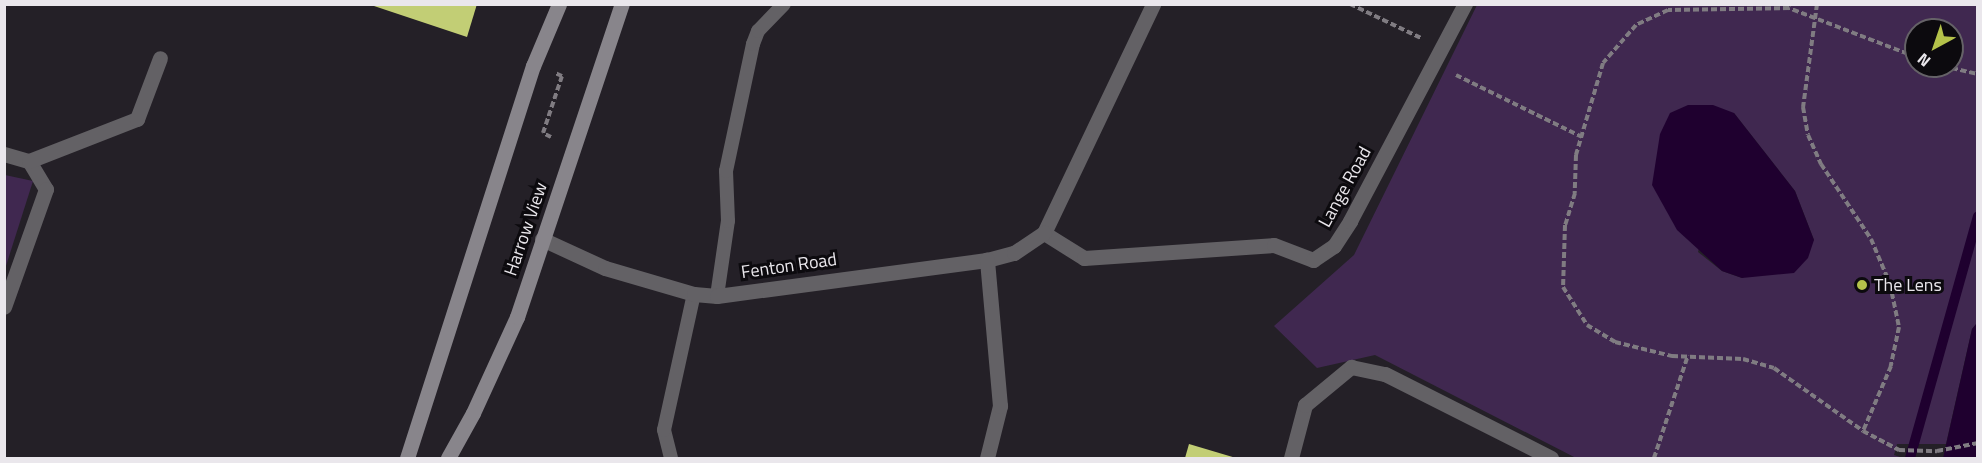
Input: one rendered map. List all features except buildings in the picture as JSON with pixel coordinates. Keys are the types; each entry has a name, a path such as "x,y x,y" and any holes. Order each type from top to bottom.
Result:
{"street":[{"path":"406,459 533,66 559,4"},
{"name":"Harrow View","path":"448,459 473,413 517,317 622,4"},
{"path":"1044,233 1153,4"},
{"name":"Lange Road","path":"1044,233 1084,258 1274,244 1313,260 1334,246 1350,221 1465,4"},
{"path":"4,154 29,161 137,119 160,58"},
{"path":"4,307 46,189 29,161"},
{"name":"Fenton Road","path":"542,238 605,268 694,294 717,296 987,260 1014,253 1044,233"},
{"path":"987,260 1000,406 987,459"},
{"path":"1291,459 1305,405 1350,368 1385,374 1551,459"}],"lane":[{"path":"717,296 728,221 726,171 753,44 758,31 784,4"},
{"path":"671,459 664,430 694,294"}],"path":[{"path":"1350,4 1427,41"},
{"path":"1817,4 1803,107 1808,135 1821,164 1871,239 1890,284 1899,327 1891,366 1863,431"},
{"path":"1904,52 1789,8 1769,6 1674,7 1636,25 1603,63 1576,155 1575,193 1565,225 1563,287 1587,325 1626,346 1672,356 1743,359 1774,368 1863,431 1899,450 1937,451 1977,443"},
{"path":"547,70 562,76 543,133 557,139"},
{"path":"1447,70 1582,136"},
{"path":"1654,459 1688,355"}],"shaded area":[{"path":"1477,5 1977,5 1977,323 1972,329 1946,444 1897,444 1894,455 1903,458 1576,458 1375,355 1317,368 1274,326 1354,255","holes":["1734,113 1795,191 1814,240 1742,278 1722,271 1698,252"]},
{"path":"1688,105 1713,105 1734,113 1795,191 1814,240 1808,258 1794,273 1742,278 1722,271 1677,230 1652,185 1660,134 1670,113"},
{"path":"5,175 33,181 5,269"},
{"path":"1977,323 1976,458 1943,458 1972,329"}],"waterway":[{"path":"1910,458 1978,216"}],"place":[{"name":"The Lens","path":"1862,285"}]}
